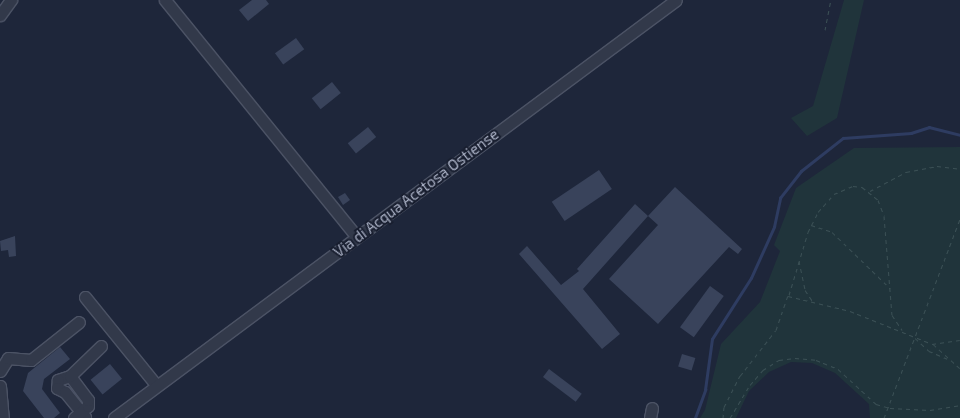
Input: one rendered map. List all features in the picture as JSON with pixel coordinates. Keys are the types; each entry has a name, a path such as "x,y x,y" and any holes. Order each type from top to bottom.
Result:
{"street":[{"path":"0,15 11,0"},
{"path":"165,0 356,237"},
{"name":"Via di Acqua Acetosa Ostiense","path":"114,418 676,0"},
{"path":"85,297 157,386"},
{"path":"0,371 8,358 31,360 80,322"},
{"path":"81,416 65,392 72,379 101,346"},
{"path":"72,379 88,400 81,416"},
{"path":"0,386 6,417"}],"path":[{"path":"825,30 831,0"},
{"path":"870,191 906,172 937,166 960,169"},
{"path":"723,418 724,407 740,376 776,330 811,225 834,194 853,186 870,191 878,200 884,216 892,315 903,331"},
{"path":"884,418 890,408 913,336 960,218"},
{"path":"811,225 832,232 891,289"},
{"path":"799,260 805,290 813,302"},
{"path":"788,296 850,311 903,331 932,344 960,368"},
{"path":"913,336 928,351 950,360"},
{"path":"932,344 960,340"},
{"path":"730,418 750,385 763,370 779,360 795,358 816,360 838,369 876,404 890,408 930,410 960,405"}],"shaded area":[{"path":"844,0 864,0 837,118 807,136 791,118 813,106"},
{"path":"960,147 960,418 870,418 869,404 835,373 812,363 791,362 769,372 749,391 736,418 700,418 705,410 721,344 760,302 780,251 774,245 796,188 854,148"}],"building":[{"path":"252,0 266,0 269,4 248,21 239,10"},
{"path":"296,38 304,49 283,65 275,53"},
{"path":"332,82 341,93 321,109 312,98"},
{"path":"368,127 376,137 356,153 348,143"},
{"path":"599,170 612,189 565,221 552,202"},
{"path":"675,187 742,249 738,254 729,247 658,324 609,279 658,225 648,216"},
{"path":"345,193 350,200 343,205 338,197"},
{"path":"635,204 648,216 583,289 620,334 602,349 519,254 527,246 561,285 579,271 577,269"},
{"path":"15,236 16,256 9,257 8,250 1,251 0,241"},
{"path":"710,286 724,296 694,337 680,327"},
{"path":"60,347 70,359 44,379 42,389 60,413 54,418 44,418 23,391 28,373"},
{"path":"682,354 695,358 692,371 678,366"},
{"path":"110,364 122,379 103,394 91,380"},
{"path":"549,369 582,394 576,402 543,377"}],"waterway":[{"path":"695,418 705,390 712,339 751,278 774,227 780,198 801,171 843,138 911,133 929,127 960,135"}]}
